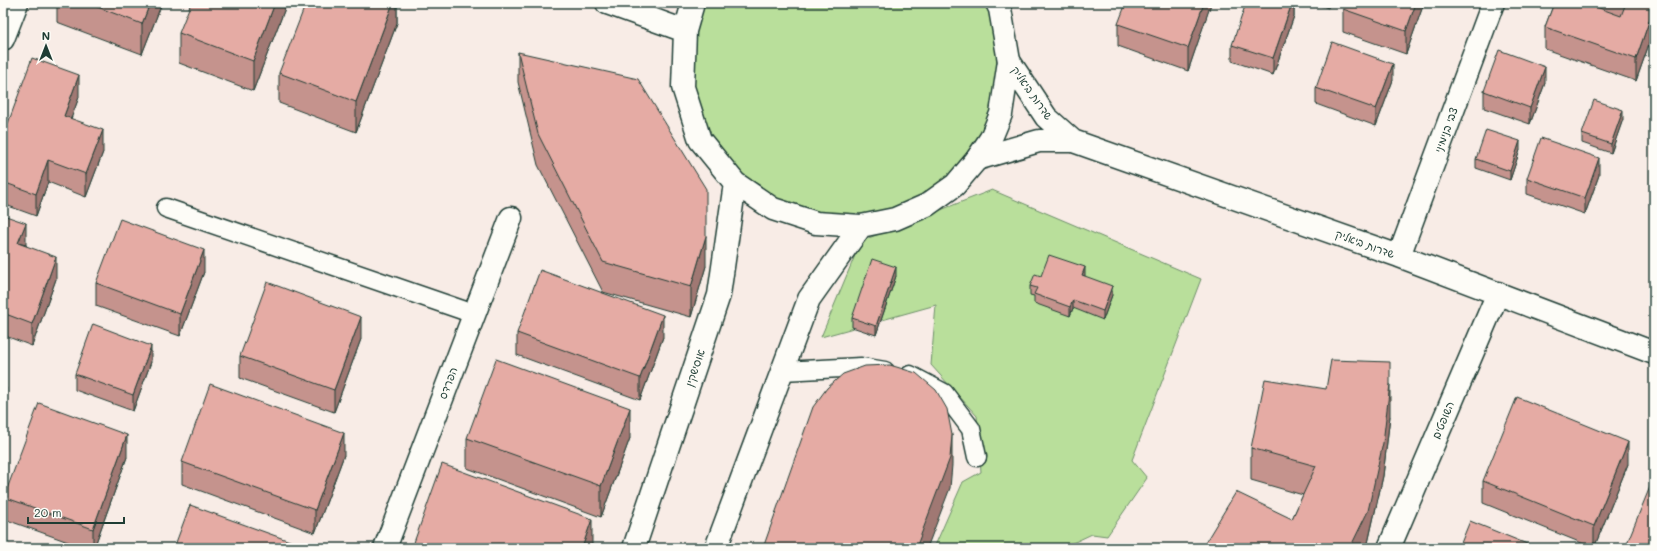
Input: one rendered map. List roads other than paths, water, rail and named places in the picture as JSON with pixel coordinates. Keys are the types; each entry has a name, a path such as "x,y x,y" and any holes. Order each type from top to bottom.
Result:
{"street":[{"path":"3,39 17,3"},
{"path":"607,3 685,31"},
{"path":"693,3 685,31 683,87 700,140 735,183 773,209 816,223 861,226 895,219 927,205 955,185 978,159 991,138 1001,114 1009,61 1000,9 996,3"},
{"name":"צבי בנימיני","path":"1399,256 1493,3"},
{"name":"שדרות ביאליק","path":"1009,61 1046,117 1073,141"},
{"name":"שדרות ביאליק","path":"978,159 1039,141 1073,141 1399,256 1654,353"},
{"name":"אוסישקין","path":"634,548 719,295 735,183"},
{"name":"הפרדס","path":"386,548 511,218"},
{"path":"716,548 809,299 861,226"},
{"name":"השופטים","path":"1389,548 1498,293"}],"lane":[{"path":"166,208 474,314"},
{"path":"782,371 861,367 912,375 944,393 971,428 977,457"}]}
